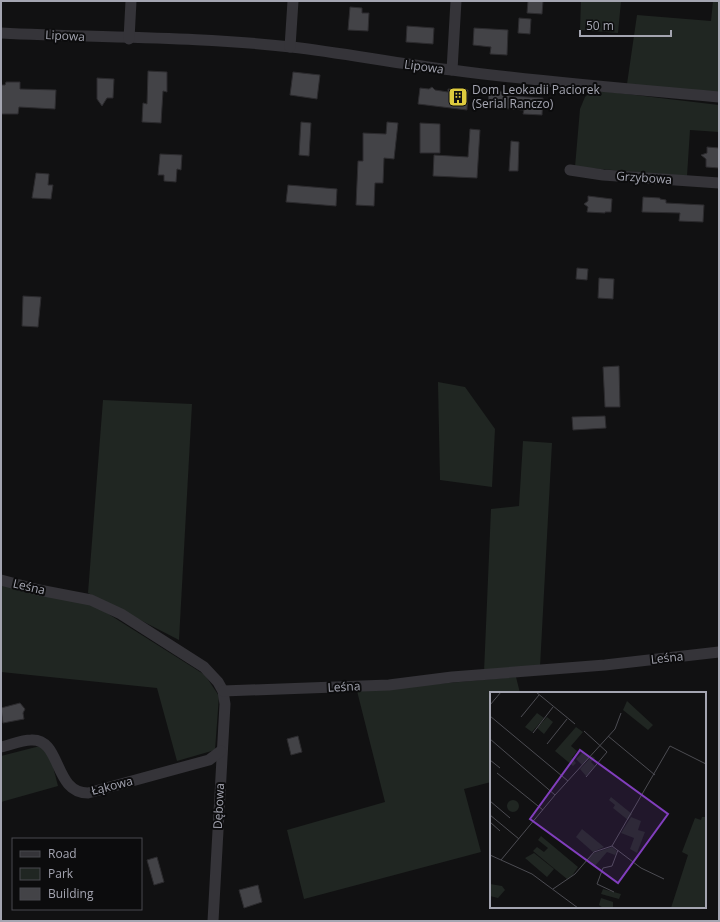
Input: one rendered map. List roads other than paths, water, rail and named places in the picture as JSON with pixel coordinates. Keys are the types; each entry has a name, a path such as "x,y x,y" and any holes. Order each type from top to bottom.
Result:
{"street":[{"path":"129,39 131,1"},
{"path":"290,47 293,1"},
{"path":"452,70 456,1"},
{"name":"Lipowa","path":"1,33 129,39 154,37 290,47 452,70 559,83 719,97"},
{"name":"Grzybowa","path":"570,170 603,175 719,183"},
{"name":"Leśna","path":"1,580 38,590 77,596 102,604 121,614 204,668 218,682 223,692 389,685 452,677 605,665 719,652"},
{"name":"Dębowa","path":"213,921 221,752 225,704 223,692"},
{"name":"Łąkowa","path":"1,747 31,740 45,744 49,748 65,781 72,788 81,793 88,793 209,760 221,752"}],"place":[{"name":"Dom Leokadii Paciorek (Serial Ranczo)","path":"458,97"}]}
